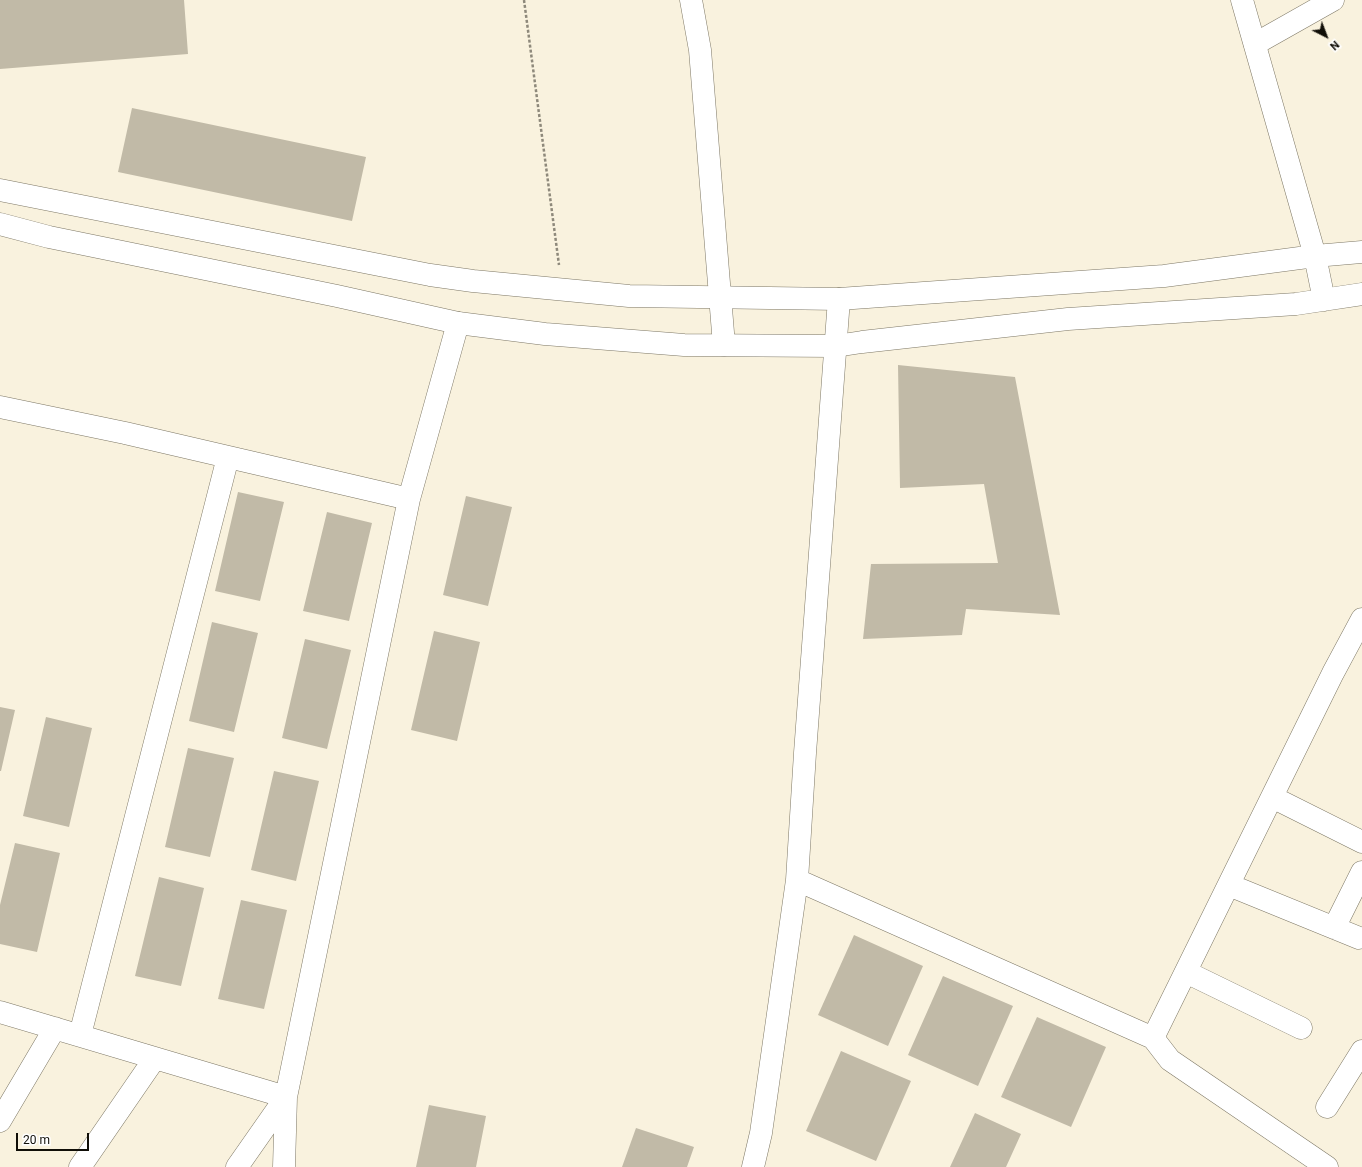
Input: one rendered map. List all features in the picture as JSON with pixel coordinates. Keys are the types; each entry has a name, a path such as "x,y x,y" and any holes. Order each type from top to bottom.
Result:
{"street":[{"path":"691,0 700,50 724,345"},
{"path":"1242,0 1315,256 1324,300"},
{"path":"1255,44 1333,0"},
{"path":"0,190 430,276 629,296 719,296 839,299 1164,276 1315,256 1362,252"},
{"path":"0,224 49,237 337,296 458,323 545,334 684,345 836,346 1068,319 1288,304 1362,294"},
{"path":"753,1167 762,1125 797,880 804,753 839,299"},
{"path":"284,1167 286,1097 409,498 458,323"},
{"path":"0,407 125,433 409,498"},
{"path":"80,1036 228,457"},
{"path":"1153,1038 1333,673 1362,619"},
{"path":"1272,798 1362,842"},
{"path":"1334,928 1362,872"},
{"path":"797,880 1153,1038 1170,1060 1304,1160 1327,1167"},
{"path":"1229,885 1359,938"},
{"path":"1186,972 1301,1028"},
{"path":"0,1012 286,1097"},
{"path":"0,1121 55,1028"},
{"path":"1327,1107 1362,1051"},
{"path":"80,1167 155,1058"},
{"path":"237,1167 286,1097"}],"path":[{"path":"524,0 562,290"}],"building":[{"path":"0,0 184,0 188,54 0,69"},
{"path":"132,108 366,157 352,221 118,172"},
{"path":"898,365 1015,377 1060,615 966,609 962,635 863,639 871,564 998,563 984,484 900,488"},
{"path":"238,492 284,502 260,601 215,591"},
{"path":"466,496 512,507 488,606 443,595"},
{"path":"327,512 372,523 349,621 303,611"},
{"path":"212,622 258,633 234,732 189,721"},
{"path":"434,631 480,642 457,741 411,730"},
{"path":"305,639 351,650 327,749 282,738"},
{"path":"0,707 15,710 1,771 0,771"},
{"path":"46,717 92,728 69,827 23,816"},
{"path":"188,748 234,758 210,857 165,847"},
{"path":"274,771 319,781 296,881 251,870"},
{"path":"15,843 60,853 37,952 0,944 0,905"},
{"path":"159,877 204,888 181,986 135,976"},
{"path":"241,900 287,910 264,1009 218,999"},
{"path":"854,935 923,966 888,1046 818,1015"},
{"path":"943,976 1013,1006 978,1086 908,1055"},
{"path":"1037,1017 1106,1047 1071,1127 1001,1097"},
{"path":"841,1051 911,1081 876,1161 806,1131"},
{"path":"429,1105 486,1116 476,1167 416,1167"},
{"path":"975,1113 1021,1134 1006,1167 950,1167"},
{"path":"636,1128 694,1147 687,1167 622,1167"}]}
